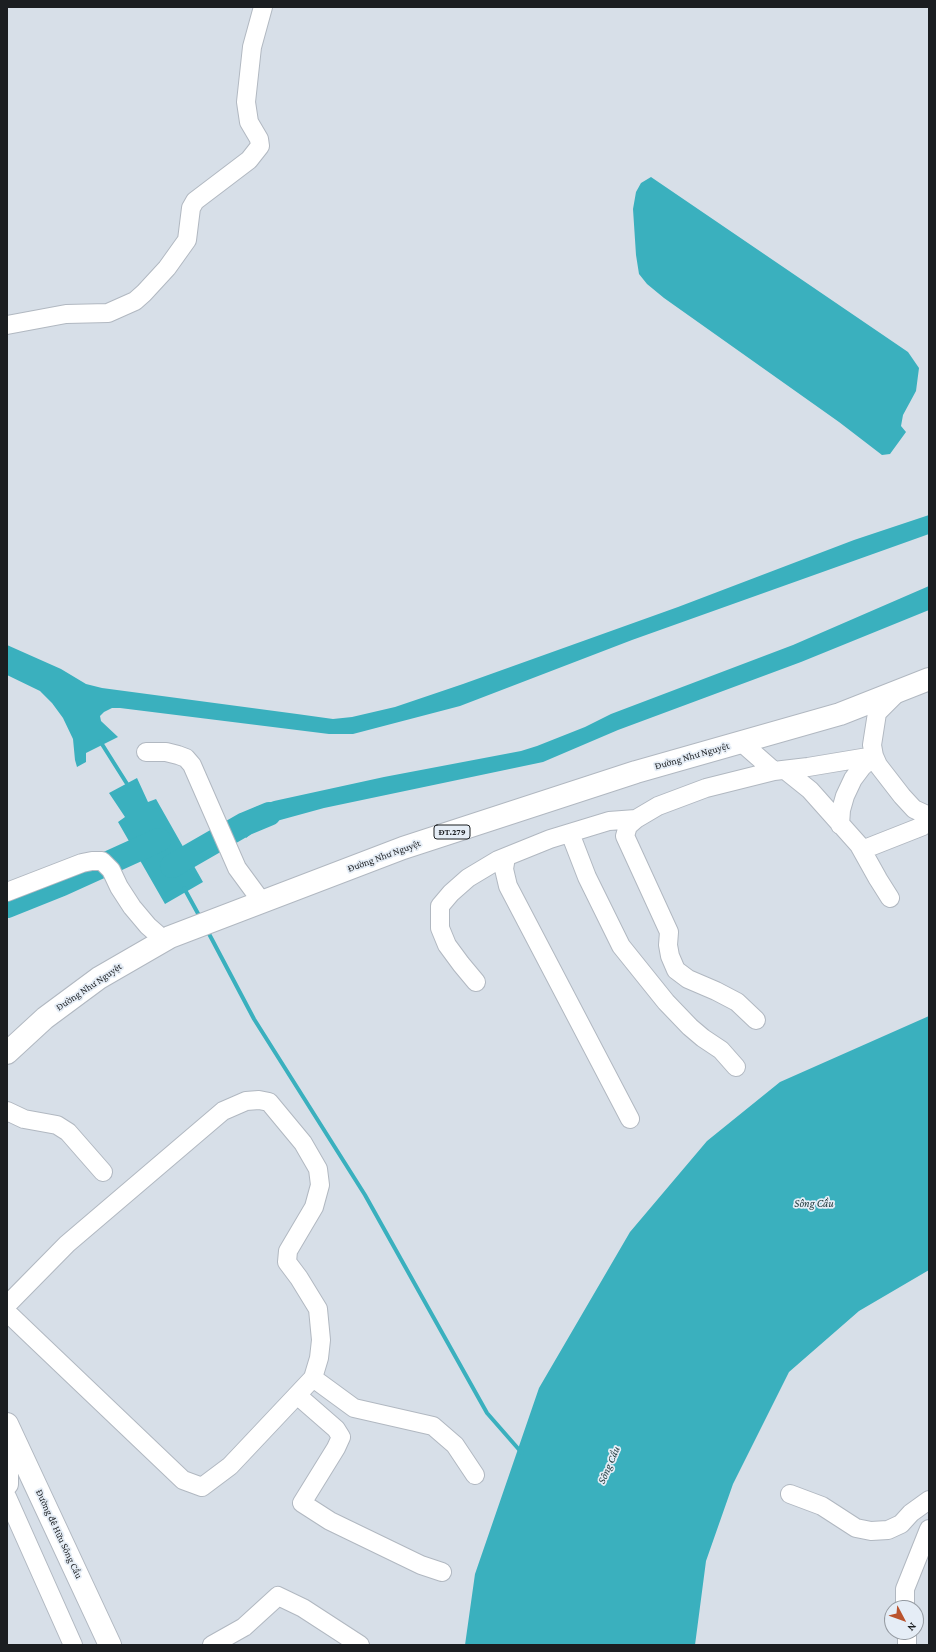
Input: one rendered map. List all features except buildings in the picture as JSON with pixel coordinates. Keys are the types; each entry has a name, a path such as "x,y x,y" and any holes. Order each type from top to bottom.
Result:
{"main road":[{"name":"Đường Như Nguyệt","path":"7,1054 45,1018 99,978 164,940 410,846 636,772 840,714 929,679"},
{"name":"Đường đê Hữu Sông Cầu","path":"7,1424 110,1645"},
{"path":"7,1456 7,1484"}],"street":[{"path":"7,325 66,314 108,313 135,301 162,274 187,240 191,208 196,201 249,160 260,146 259,139 249,122 246,102 252,47 264,7"},
{"path":"862,850 924,822 889,781 878,765 874,756 872,745 877,713 898,692"},
{"path":"741,742 779,770 792,774 810,790 859,845 890,898"},
{"path":"146,752 166,752 178,755 186,758 192,765 237,868 262,902"},
{"path":"756,1020 737,1002 688,979 676,970 670,956 668,945 669,932 625,836 628,826 636,819 658,806 706,788 779,770 808,768 874,756"},
{"path":"840,825 841,810 845,796 853,779 862,767 874,756"},
{"path":"476,982 447,944 440,928 440,906 451,892 468,878 506,857 570,833 608,821 636,819"},
{"path":"570,833 600,904 621,946 666,1002 690,1027 721,1050 736,1067"},
{"path":"506,857 504,869 508,886 630,1119"},
{"path":"7,892 92,860 102,861 111,870 119,887 132,907 148,926 164,940"},
{"path":"7,1305 67,1244 223,1111 246,1101 259,1100 269,1102 303,1143 318,1169 320,1185 314,1207 288,1251 287,1262 299,1278 318,1309 321,1340 319,1358 313,1378 230,1466 202,1487 182,1480 11,1316 7,1315"},
{"path":"7,1111 24,1119 57,1125 68,1132 103,1172"},
{"path":"313,1378 354,1408 433,1426 455,1445 475,1475"},
{"path":"297,1395 336,1429 341,1437 336,1448 302,1504 342,1527 421,1565 442,1572"},
{"path":"790,1494 822,1506 856,1528 871,1531 888,1530 894,1527 929,1500"},
{"path":"7,1497 74,1645"},
{"path":"905,1600 904,1590 929,1529"},
{"path":"212,1645 244,1627 278,1596 303,1608 360,1645"}],"water":[{"path":"651,177 908,352 919,368 916,391 903,415 901,426 906,432 890,454 882,455 839,422 664,298 647,284 639,274 636,255 633,209 636,192 641,183"},
{"path":"929,515 929,534 632,640 460,706 353,734 329,734 112,708 100,716 101,721 118,737 86,753 86,762 77,767 73,739 63,718 52,703 40,691 7,675 7,645 61,669 86,684 102,688 333,719 352,717 395,707 463,684 678,607 854,540"},
{"path":"929,586 929,610 801,662 618,730 543,762 324,808 273,822 256,830 246,838 235,818 256,807 274,801 384,777 521,751 537,746 585,727 611,714 793,645"},
{"path":"137,778 148,802 156,799 203,882 165,904 118,822 125,817 109,793"},
{"path":"83,868 90,875 91,880 66,893 7,914 7,895"},
{"name":"Sông Cầu","path":"929,1016 929,1270 859,1311 789,1372 733,1484 706,1561 695,1645 465,1645 475,1574 539,1388 630,1232 707,1141 780,1082"}],"waterway":[{"path":"100,741 129,787"},
{"path":"172,866 245,824 269,814"},
{"path":"7,906 62,884 159,840"},
{"path":"184,888 201,919"},
{"path":"207,930 254,1019 365,1195 487,1413 522,1453"}]}
